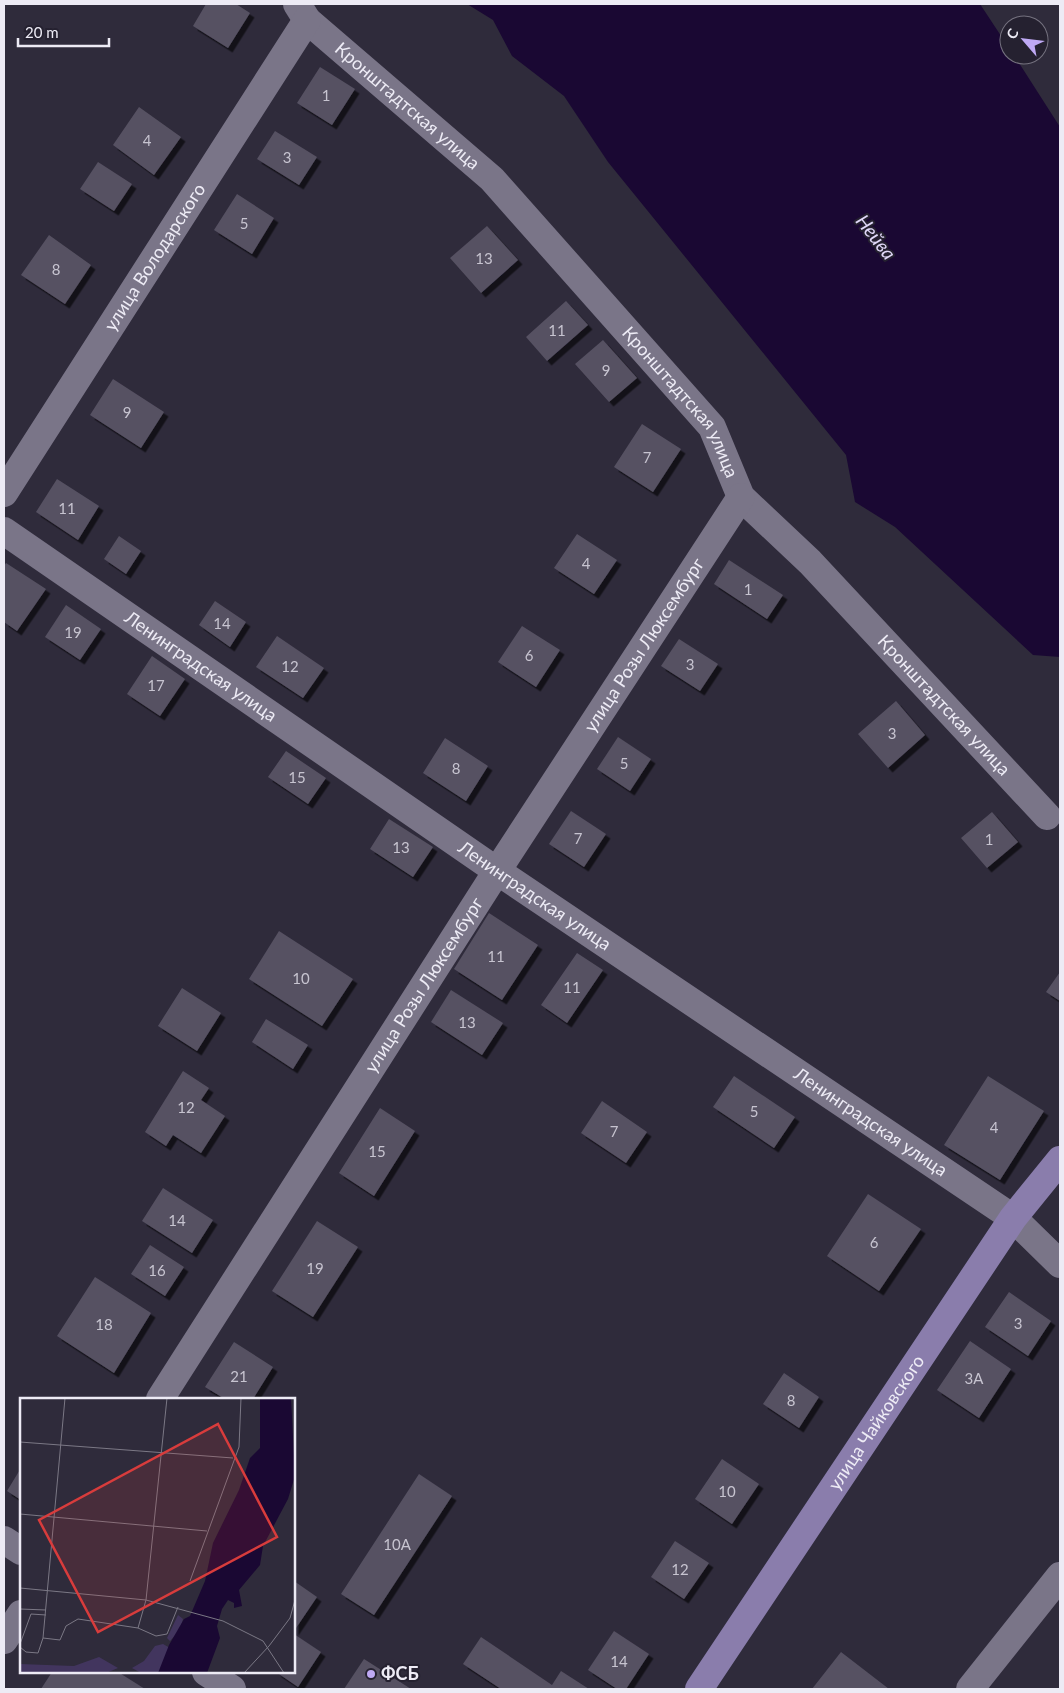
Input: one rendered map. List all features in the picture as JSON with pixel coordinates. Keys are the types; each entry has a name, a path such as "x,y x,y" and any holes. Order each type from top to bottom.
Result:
{"main road":[{"name":"улица Чайковского","path":"699,1689 1013,1218 1060,1160"}],"street":[{"name":"улица Володарского","path":"4,493 302,12"},
{"name":"Кронштадтская улица","path":"302,12 492,180 712,427 741,497 810,562 1047,816"},
{"name":"улица Розы Люксембург","path":"161,1398 498,871 741,497"},
{"name":"Ленинградская улица","path":"4,531 498,871 1013,1218 1060,1264"},
{"path":"4,1540 20,1550"},
{"path":"970,1689 1060,1576"},
{"path":"4,1640 20,1616"},
{"path":"208,1673 232,1689"}],"water":[{"name":"Нейва","path":"467,4 980,4 999,33 999,65 1020,65 1060,127 1060,657 1033,655 895,527 855,502 846,455 608,162 564,96 512,56 493,20"}],"building":[{"path":"206,4 236,4 250,13 228,48 193,26"},
{"path":"320,67 355,89 332,125 297,103"},
{"path":"139,107 181,137 154,175 113,145"},
{"path":"275,131 317,157 299,185 257,159"},
{"path":"98,162 132,184 114,211 80,189"},
{"path":"237,194 274,218 252,254 214,230"},
{"path":"487,226 518,260 481,293 450,258"},
{"path":"49,235 91,265 65,304 21,275"},
{"path":"566,301 588,325 547,361 526,337"},
{"path":"603,340 637,378 609,402 575,364"},
{"path":"113,379 164,412 141,448 90,415"},
{"path":"642,424 681,449 653,492 614,467"},
{"path":"57,479 99,506 78,540 36,512"},
{"path":"577,534 617,560 594,594 554,568"},
{"path":"119,536 141,551 126,574 104,559"},
{"path":"729,560 783,595 767,619 714,584"},
{"path":"6,563 46,589 17,631 4,622 4,566"},
{"path":"215,601 246,622 230,647 199,625"},
{"path":"66,605 101,629 80,660 45,637"},
{"path":"522,626 560,650 536,687 498,662"},
{"path":"277,636 324,668 303,698 256,667"},
{"path":"679,639 718,664 700,691 661,666"},
{"path":"152,656 185,679 160,716 127,694"},
{"path":"896,701 925,735 888,768 858,734"},
{"path":"618,737 651,759 630,791 597,769"},
{"path":"445,738 488,766 466,801 423,773"},
{"path":"286,751 326,778 308,804 268,777"},
{"path":"571,811 606,834 584,867 549,844"},
{"path":"992,812 1018,842 987,868 961,838"},
{"path":"389,819 433,847 413,877 370,849"},
{"path":"489,913 538,945 502,1000 454,969"},
{"path":"279,931 353,979 322,1026 249,979"},
{"path":"577,953 603,970 567,1023 541,1005"},
{"path":"1060,972 1060,1001 1046,992"},
{"path":"182,988 221,1013 197,1051 158,1026"},
{"path":"451,990 503,1023 482,1055 431,1022"},
{"path":"266,1019 308,1045 293,1069 252,1042"},
{"path":"183,1071 209,1088 201,1100 225,1116 201,1153 173,1135 166,1146 145,1132"},
{"path":"734,1076 795,1117 774,1148 713,1107"},
{"path":"988,1076 1044,1111 1000,1180 944,1145"},
{"path":"602,1101 647,1132 626,1163 581,1133"},
{"path":"380,1108 415,1131 374,1196 339,1173"},
{"path":"163,1188 213,1220 192,1253 142,1221"},
{"path":"868,1194 921,1229 879,1291 827,1256"},
{"path":"317,1221 358,1247 313,1317 272,1291"},
{"path":"150,1245 184,1267 165,1296 131,1274"},
{"path":"95,1277 151,1313 114,1373 57,1336"},
{"path":"1009,1292 1051,1321 1028,1356 985,1327"},
{"path":"970,1341 1011,1369 979,1418 937,1390"},
{"path":"234,1342 273,1367 254,1398 223,1398 205,1387"},
{"path":"784,1373 819,1397 799,1428 763,1404"},
{"path":"722,1459 759,1484 732,1524 695,1499"},
{"path":"20,1470 20,1499 7,1491"},
{"path":"419,1474 452,1496 374,1615 341,1594"},
{"path":"675,1541 709,1563 684,1599 651,1577"},
{"path":"295,1582 317,1597 295,1630"},
{"path":"614,1631 649,1654 626,1689 617,1689 588,1670"},
{"path":"295,1635 321,1652 298,1687 277,1673 295,1673"},
{"path":"481,1637 552,1685 561,1671 589,1689 501,1689 463,1664"},
{"path":"841,1652 889,1689 812,1689"},
{"name":"ФСБ","path":"364,1659 411,1689 344,1689"},
{"path":"51,1673 120,1673 145,1689 41,1689"}],"place":[{"name":"ФСБ","path":"371,1674"}]}
